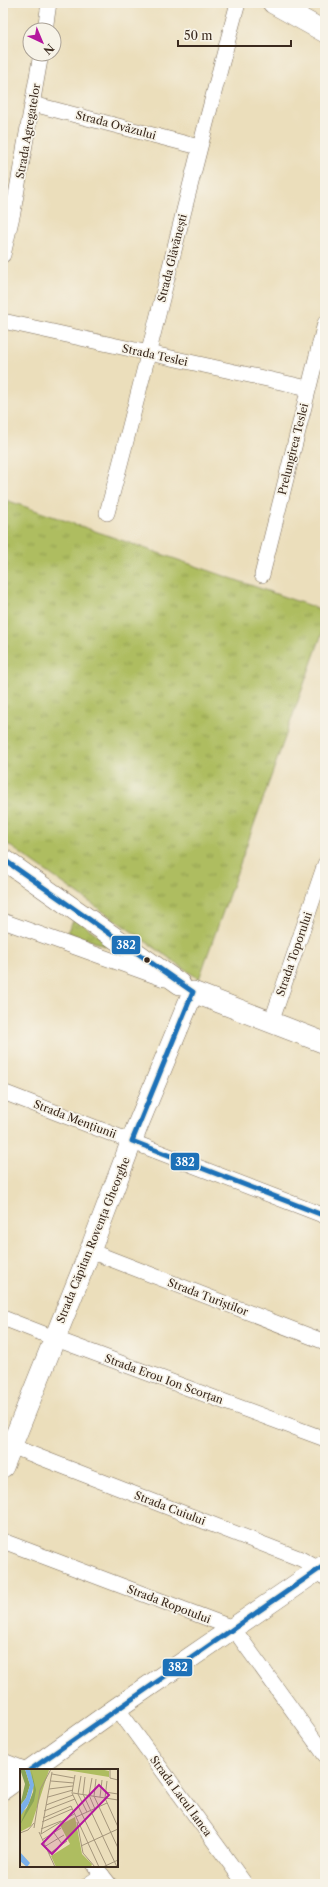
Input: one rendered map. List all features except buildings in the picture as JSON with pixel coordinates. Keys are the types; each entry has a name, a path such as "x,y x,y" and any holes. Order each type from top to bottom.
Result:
{"street":[{"path":"45,22 49,3"},
{"name":"Strada Glăvănești","path":"107,513 199,147 238,3"},
{"path":"274,3 325,32"},
{"name":"Strada Agregatelor","path":"3,255 13,212 40,62"},
{"name":"Strada Ovăzului","path":"33,104 199,147"},
{"name":"Strada Teslei","path":"3,321 308,388"},
{"name":"Prelungirea Teslei","path":"262,575 325,323"},
{"path":"3,859 186,988"},
{"name":"Strada Toporului","path":"271,1023 325,864"},
{"path":"3,921 186,988 271,1023 325,1043"},
{"name":"Strada Căpitan Rovența Gheorghe","path":"3,1467 90,1251 132,1141 186,988"},
{"name":"Strada Mențiunii","path":"3,1092 325,1216"},
{"name":"Strada Turiștilor","path":"90,1251 325,1342"},
{"name":"Strada Erou Ion Scorțan","path":"3,1318 325,1439"},
{"name":"Strada Cuiului","path":"11,1446 301,1559 323,1571"},
{"name":"Strada Ropotului","path":"3,1541 233,1628"},
{"path":"31,1769 233,1628 323,1571"},
{"path":"233,1628 325,1755"},
{"name":"Strada Lacul Ianca","path":"117,1708 245,1884"},
{"path":"3,1764 20,1771"},
{"path":"3,1789 20,1777"},
{"path":"89,1884 102,1875"}],"green space":[{"path":"3,499 325,611 325,625 199,979 3,841"},
{"path":"75,918 108,943 105,946 67,932"}],"transit line":[{"name":"382","path":"3,859 193,992 132,1141 325,1216"},
{"name":"382","path":"31,1769 325,1565"}]}
